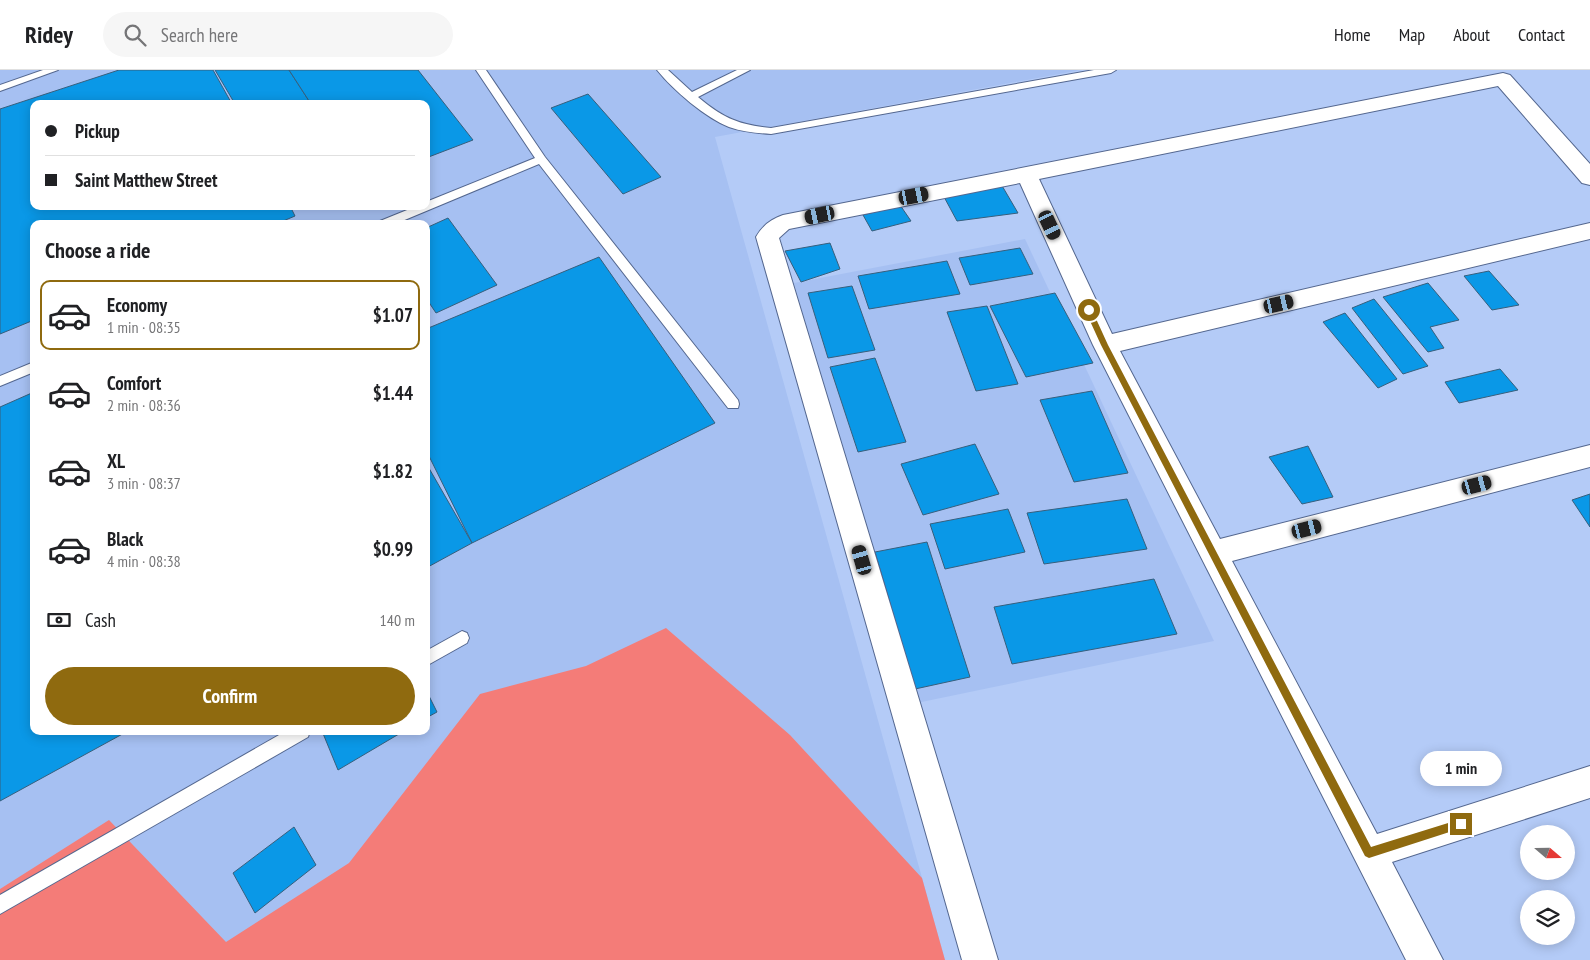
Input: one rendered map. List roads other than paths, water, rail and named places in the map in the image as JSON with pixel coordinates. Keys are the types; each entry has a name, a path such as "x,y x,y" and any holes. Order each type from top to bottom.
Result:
{"street":[{"path":"980,960 767,237 783,223 1503,78 1590,178"},
{"path":"1026,173 1105,345 1425,960"},
{"path":"1105,345 1590,231"},
{"path":"1213,553 1590,456"},
{"path":"1369,853 1590,782"}],"lane":[{"path":"0,88 54,70"},
{"path":"481,70 541,159 734,404"},
{"path":"662,70 691,96 723,120 742,128 771,130 1110,70"},
{"path":"691,96 746,70"},
{"path":"430,205 541,159"},
{"path":"394,220 418,210"},
{"path":"0,381 30,369"},
{"path":"430,657 462,638"},
{"path":"0,905 295,735"}]}
